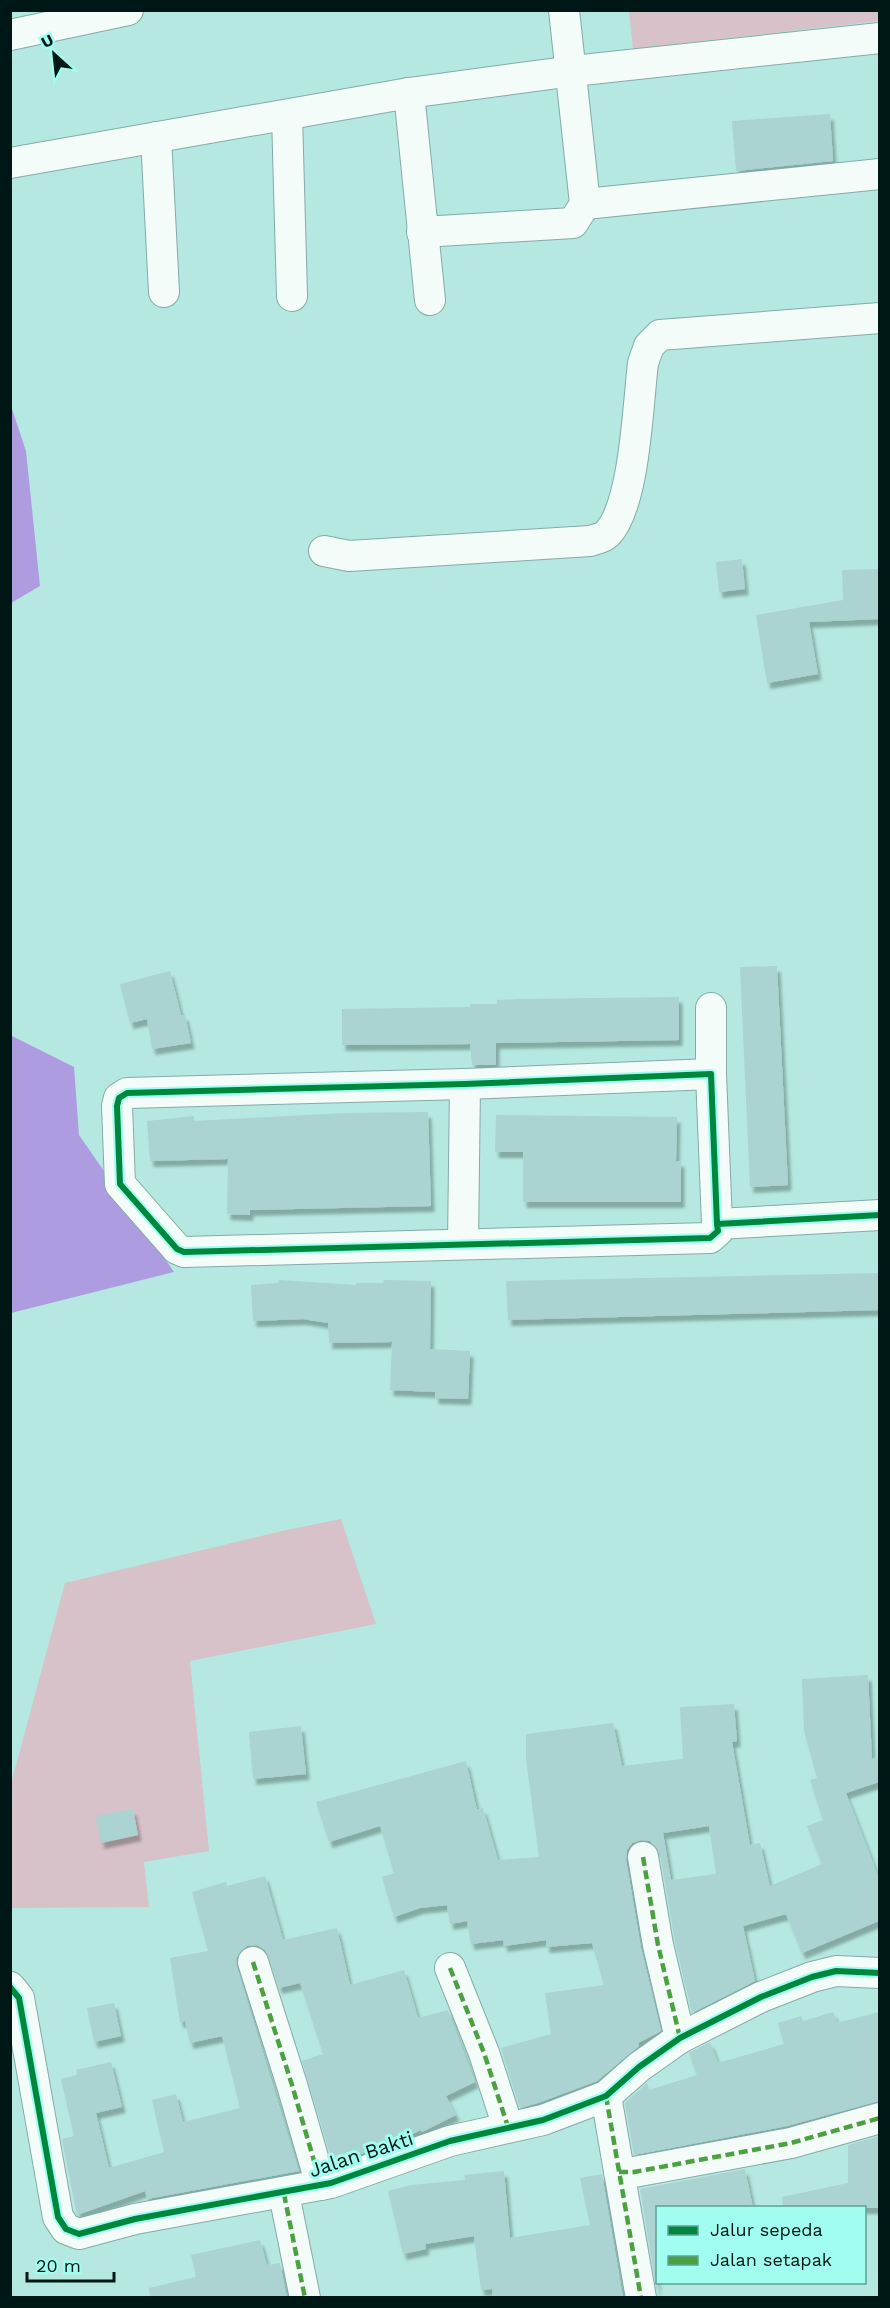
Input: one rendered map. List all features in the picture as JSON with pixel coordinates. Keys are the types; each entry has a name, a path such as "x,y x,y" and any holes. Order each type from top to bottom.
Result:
{"street":[{"path":"10,34 128,10"},
{"path":"422,232 573,223 585,204 573,71 564,10"},
{"path":"10,163 409,93 573,71 879,38"},
{"path":"409,93 430,300"},
{"path":"287,115 292,296"},
{"path":"156,137 164,292"},
{"path":"585,204 879,174"},
{"path":"324,551 349,556 591,542 606,536 617,520 630,472 642,363 649,346 660,335 879,318"},
{"path":"711,1008 711,1074 718,1231 710,1238 184,1252 177,1249 120,1184 117,1106 119,1098 127,1093 465,1084 711,1074"},
{"path":"463,1244 465,1084"},
{"path":"717,1224 879,1215"},
{"path":"643,1857 658,1945 680,2038"},
{"path":"253,1962 321,2185"},
{"path":"450,1968 484,2053 508,2127"},
{"name":"Jalan Bakti","path":"10,1987 19,1998 58,2217 66,2229 79,2234 196,2207 284,2194 321,2185 450,2142 543,2120 606,2096 639,2067 680,2038 761,1997 813,1977 836,1971 879,1973"},
{"path":"606,2096 641,2298"},
{"path":"619,2172 634,2172 728,2157 791,2143 879,2118"},
{"path":"284,2194 305,2298"}],"shaded area":[{"path":"879,10 879,21 633,49 629,11"},
{"path":"11,406 26,451 40,586 11,603"},
{"path":"10,1035 74,1067 79,1135 174,1272 11,1313"},
{"path":"341,1519 376,1624 190,1661 209,1851 144,1862 149,1907 11,1908 11,1784 65,1583"}],"building":[{"path":"830,114 833,161 736,171 732,121"},
{"path":"742,559 745,589 719,592 716,562"},
{"path":"879,569 879,619 809,622 818,674 767,683 756,615 843,600 842,570"},
{"path":"777,966 788,1185 750,1187 740,967"},
{"path":"170,971 181,1015 185,1015 191,1043 152,1049 147,1019 130,1023 120,984"},
{"path":"679,997 679,1040 496,1043 496,1065 472,1065 470,1044 342,1045 342,1009 470,1007 470,1004 497,1004 497,1000 521,999"},
{"path":"428,1112 431,1206 250,1210 250,1215 227,1214 228,1159 150,1161 147,1121 194,1116 194,1121 346,1113"},
{"path":"496,1115 677,1117 676,1161 681,1161 681,1202 523,1202 523,1152 495,1152"},
{"path":"879,1273 879,1310 508,1320 506,1281"},
{"path":"279,1280 356,1285 356,1283 383,1283 384,1280 431,1281 430,1349 470,1351 468,1399 435,1398 435,1392 390,1390 392,1342 329,1343 328,1323 303,1319 253,1321 251,1285 278,1283"},
{"path":"868,1675 872,1759 879,1757 879,1782 846,1793 879,1878 879,1921 802,1953 786,1914 743,1926 755,1981 692,2013 675,1942 660,1854 650,1841 641,1840 632,1843 627,1850 626,1860 641,1948 661,2031 638,2043 639,2046 597,2081 520,2108 501,2048 551,2034 545,1993 604,1985 592,1943 546,1947 546,1940 504,1946 503,1940 471,1944 467,1921 450,1924 447,1905 420,1908 394,1917 382,1877 394,1873 380,1826 329,1842 316,1802 466,1761 477,1810 483,1808 498,1860 539,1857 526,1759 526,1734 613,1723 622,1766 683,1759 680,1707 734,1704 737,1741 732,1742 750,1845 760,1843 770,1886 822,1864 807,1826 823,1820 810,1780 817,1778 804,1731 802,1679","holes":["709,1826 716,1874 671,1880 663,1833"]},
{"path":"301,1726 306,1774 253,1779 249,1732"},
{"path":"133,1809 138,1835 101,1843 96,1816"},
{"path":"265,1876 283,1940 337,1928 350,1985 404,1970 418,2018 448,2010 475,2082 446,2096 456,2115 422,2132 421,2130 333,2164 302,2061 323,2054 300,1983 279,1988 265,1950 257,1945 247,1946 236,1958 237,1967 299,2171 147,2199 145,2191 77,2215 62,2139 74,2136 61,2079 77,2075 76,2070 111,2062 122,2107 96,2113 109,2168 164,2152 152,2100 176,2094 183,2122 240,2108 222,2036 190,2043 185,2021 180,2022 170,1958 208,1951 192,1892 226,1882 227,1886"},
{"path":"114,2003 121,2036 94,2042 87,2008"},
{"path":"833,2012 837,2023 879,2012 879,2101 787,2126 634,2155 625,2103 647,2083 649,2090 697,2075 689,2053 710,2042 718,2063 784,2044 778,2023 801,2016 803,2021"},
{"path":"879,2136 879,2208 783,2206 782,2197 848,2183 848,2145"},
{"path":"745,2169 753,2206 656,2206 657,2292 640,2189"},
{"path":"504,2171 510,2238 590,2225 580,2178 602,2174 623,2298 493,2298 492,2289 481,2290 474,2236 425,2244 426,2249 403,2254 388,2191 411,2185 465,2180 464,2175"},
{"path":"260,2240 267,2265 280,2263 287,2298 150,2298 149,2288 196,2277 191,2255"}],"marked path":[{"path":"643,1857 658,1945 680,2038"},
{"path":"253,1962 321,2185"},
{"path":"450,1968 484,2053 508,2127"},
{"path":"606,2096 641,2298"},
{"path":"619,2172 634,2172 791,2143 880,2118"},
{"path":"284,2194 305,2298"}],"cycle path":[{"path":"717,1224 711,1074 465,1084 127,1093 119,1098 117,1106 120,1184 177,1249 184,1252 710,1238 718,1231 717,1224 880,1215"},
{"path":"10,1987 19,1998 58,2217 66,2229 79,2234 135,2219 331,2183 450,2141 543,2120 606,2096 639,2067 680,2038 761,1997 812,1977 836,1971 880,1973"}]}
